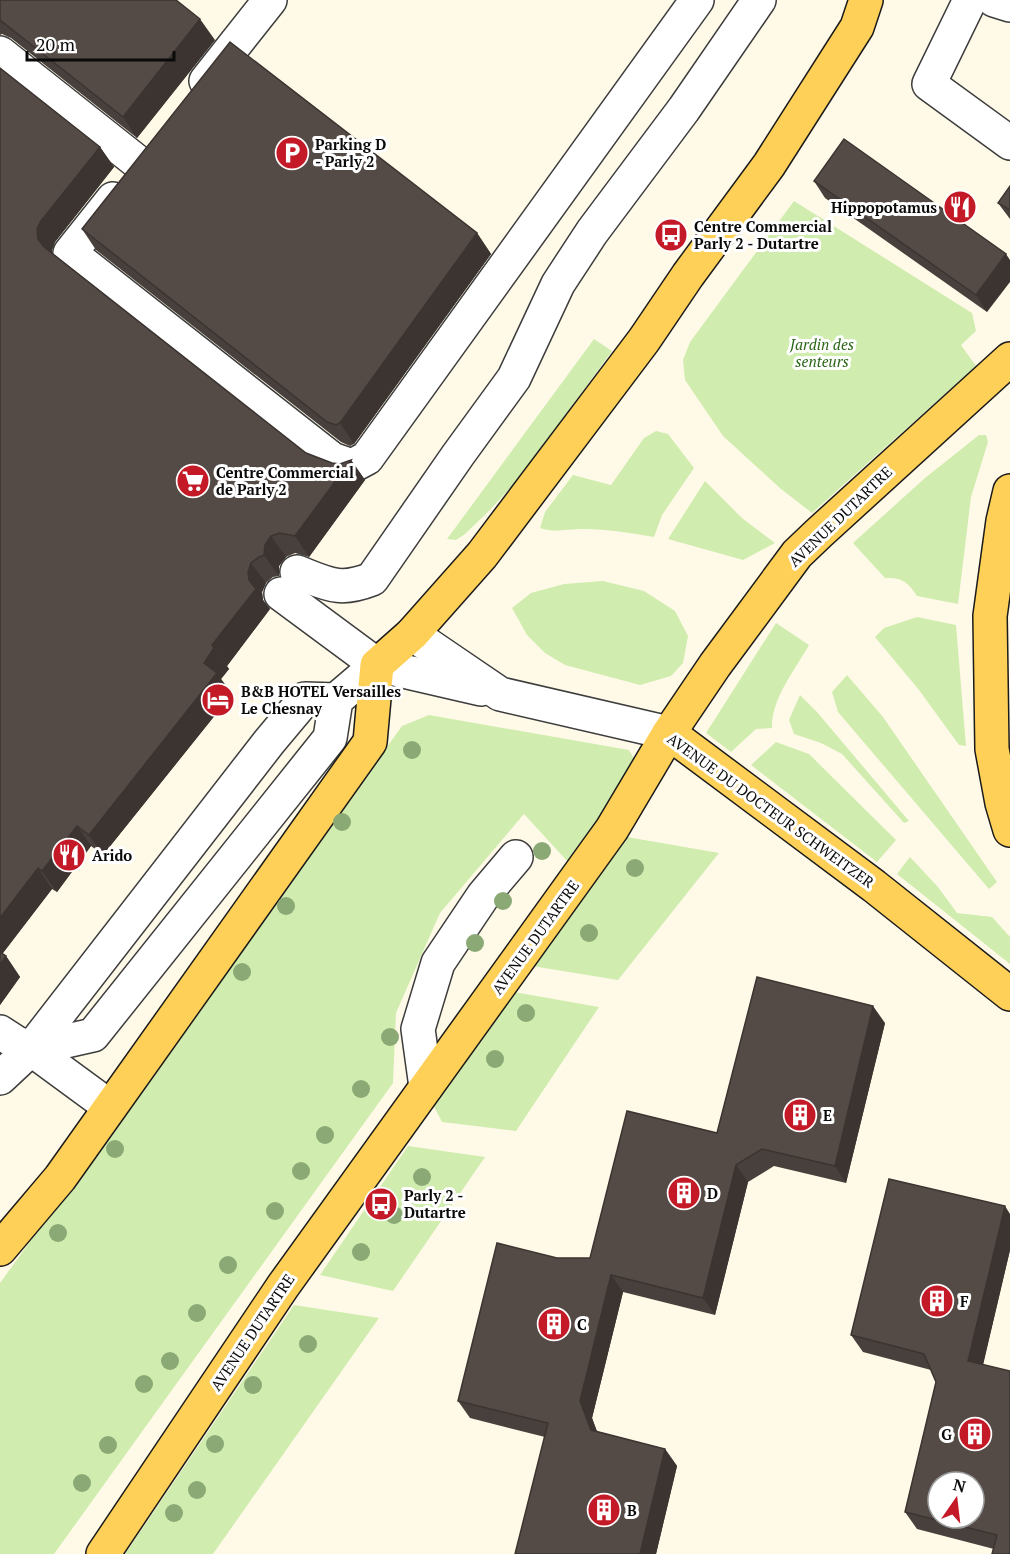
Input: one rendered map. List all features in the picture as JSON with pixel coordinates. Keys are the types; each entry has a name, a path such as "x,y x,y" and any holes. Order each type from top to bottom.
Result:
{"main road":[{"path":"3,1241 60,1178 370,742 377,665 412,634 482,555 644,340 688,275 769,165 857,27 866,0"},
{"name":"AVENUE DUTARTRE","path":"103,1554 283,1286 612,829 669,732 797,554 1010,359"},
{"path":"1010,491 1003,521 990,616 992,749 1002,803 1010,830"},
{"name":"AVENUE DU DOCTEUR SCHWEITZER","path":"669,732 874,886 1010,994"}],"street":[{"path":"191,99 270,0"},
{"path":"0,53 148,155 70,253 332,459 352,466 367,458 698,0"},
{"path":"31,1049 93,1035 330,738 336,700 377,665 289,583 334,587 356,585 372,579 514,378 558,284 592,232 684,109 759,0"},
{"path":"970,0 929,84 1010,142"},
{"path":"994,0 1010,5"},
{"name":"AVENUE DU DOCTEUR SCHWEITZER","path":"412,634 500,694"},
{"name":"AVENUE DU DOCTEUR SCHWEITZER","path":"377,665 669,732"},
{"path":"0,1078 31,1049 262,751 305,699 336,700"},
{"path":"426,1087 418,1029 438,963 483,896 516,857"},
{"path":"0,1032 31,1049 110,1107"}],"green space":[{"name":"Jardin des senteurs","path":"794,201 972,313 976,331 961,345 976,366 812,513 781,489 723,436 685,380 683,360 690,342"},
{"path":"594,339 612,351 520,477 465,534 456,540 447,539"},
{"path":"656,431 668,434 694,468 662,515 654,537 601,530 556,531 540,528 545,512 573,475 611,485 644,438"},
{"path":"979,435 986,435 988,442 971,497 958,604 917,596 904,581 885,578 853,543 925,478"},
{"path":"705,481 742,518 775,543 743,560 668,539"},
{"path":"603,581 644,591 675,611 688,636 683,663 671,676 640,685 565,665 545,653 527,635 512,608 531,593 564,584"},
{"path":"917,617 956,625 966,746 959,745 919,690 875,637 884,628"},
{"path":"776,623 809,645 775,706 772,728 756,729 731,752 706,733"},
{"path":"847,675 883,717 997,882 989,889 838,712 832,692"},
{"path":"800,695 909,821 904,823 842,754 821,743 794,734 789,720"},
{"path":"429,715 629,750 637,763 568,862 524,814 440,913 396,1013 393,1083 54,1554 0,1554 0,1283 402,726"},
{"path":"776,742 809,754 896,840 877,862 751,765"},
{"path":"627,837 719,853 618,980 532,966"},
{"path":"910,857 938,887 957,913 992,917 1010,937 1010,964 897,874"},
{"path":"514,992 599,1007 516,1131 442,1122 430,1099"},
{"path":"408,1146 485,1157 393,1291 320,1275"},
{"path":"294,1305 379,1318 213,1554 125,1554"}],"building":[{"path":"0,0 176,0 200,19 123,117 0,20"},
{"path":"230,42 477,233 340,423 336,425 327,422 82,229"},
{"path":"0,68 100,147 41,221 37,229 38,239 44,247 306,453 332,463 340,464 351,460 295,536 280,533 271,536 265,545 264,555 251,563 248,572 249,580 256,589 212,645 214,648 204,663 217,673 89,835 77,826 42,871 38,868 0,918"},
{"path":"844,139 1006,254 976,295 814,181"},
{"path":"1010,186 1010,210 998,203"},
{"path":"0,952 6,956 0,965"},
{"path":"757,977 873,1006 835,1166 762,1149 736,1165 703,1298 611,1275 580,1401 591,1430 665,1449 640,1554 515,1554 548,1423 458,1401 497,1243 557,1258 590,1258 627,1111 717,1133"},
{"path":"889,1179 1005,1206 968,1361 1010,1371 1010,1554 992,1554 997,1535 977,1530 986,1530 986,1470 926,1470 926,1517 905,1512 936,1382 924,1354 851,1335"}],"place":[{"name":"Parking D - Parly 2","path":"292,153"},
{"name":"Hippopotamus","path":"960,207"},
{"name":"Centre Commercial Parly 2 - Dutartre","path":"671,235"},
{"name":"Centre Commercial de Parly 2","path":"193,481"},
{"name":"B&B HOTEL Versailles Le Chesnay","path":"218,700"},
{"name":"Arido","path":"69,855"},
{"name":"E","path":"800,1115"},
{"name":"D","path":"684,1193"},
{"name":"Parly 2 - Dutartre","path":"381,1204"},
{"name":"F","path":"937,1301"},
{"name":"C","path":"554,1324"},
{"name":"G","path":"975,1434"},
{"name":"B","path":"604,1510"}]}
